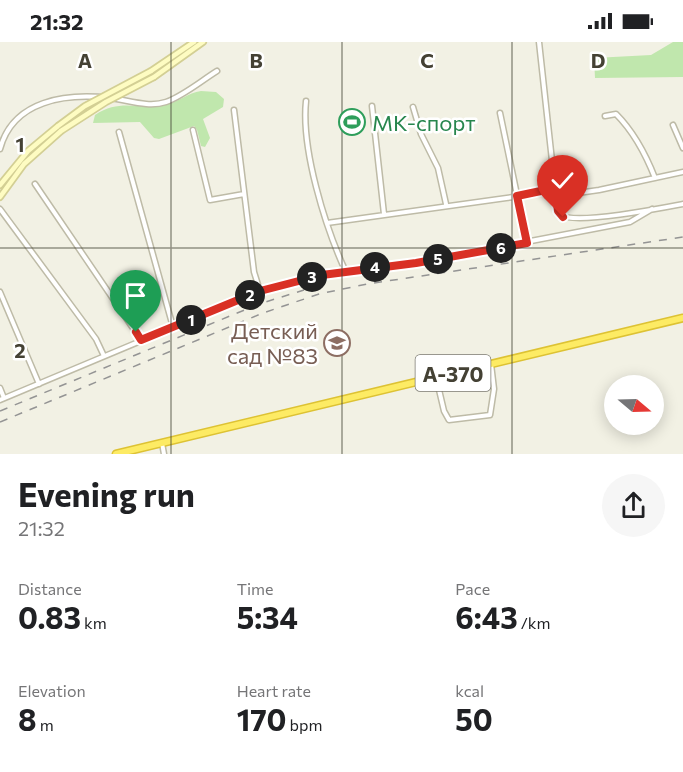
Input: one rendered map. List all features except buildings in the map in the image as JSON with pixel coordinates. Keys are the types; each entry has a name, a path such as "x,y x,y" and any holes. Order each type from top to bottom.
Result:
{"highway":[{"name":"А-370","path":"116,454 683,318"}],"main road":[{"path":"0,185 28,151 85,106 151,71 194,42"},
{"path":"0,197 28,160 59,128 154,77 203,42"}],"street":[{"path":"539,42 558,211 566,219 683,204"},
{"path":"0,149 16,117 42,103 68,98 144,104 166,102 218,71"},
{"path":"306,101 304,115 312,166 327,223 345,270"},
{"path":"372,106 384,214"},
{"path":"413,106 421,134 438,168 446,204"},
{"path":"234,110 254,272 260,291"},
{"path":"500,113 527,243"},
{"path":"606,116 616,114 621,120 641,146 655,178"},
{"path":"673,125 683,148"},
{"path":"193,129 210,200 244,194"},
{"path":"119,132 173,327"},
{"path":"327,223 446,204 517,196 555,188 571,194 683,172"},
{"path":"35,184 141,340"},
{"path":"0,209 96,339 104,356"},
{"path":"0,388 2,400 260,291 345,270 416,263 630,222 652,209"},
{"path":"0,292 39,384"},
{"path":"436,377 444,411 449,420 490,414 494,389 490,364"},
{"path":"162,442 164,454"}],"green space":[{"path":"673,42 683,42 683,77 595,78 594,58 651,55"},
{"path":"201,91 216,92 224,99 223,107 203,119 210,138 205,147 201,146 194,126 159,139 154,138 140,122 93,123 95,115 113,107 165,105"}],"railway":[{"path":"0,422 263,313 319,294 367,284 683,237"},
{"path":"0,411 259,304 304,290"}],"place":[{"name":"МК-спорт","path":"352,122"},
{"name":"Детский сад №83","path":"337,343"}],"route":[{"path":"136,332 141,340 260,291 322,275 345,270 416,263 527,243 517,196 523,193 555,188 558,211 563,217"}]}
